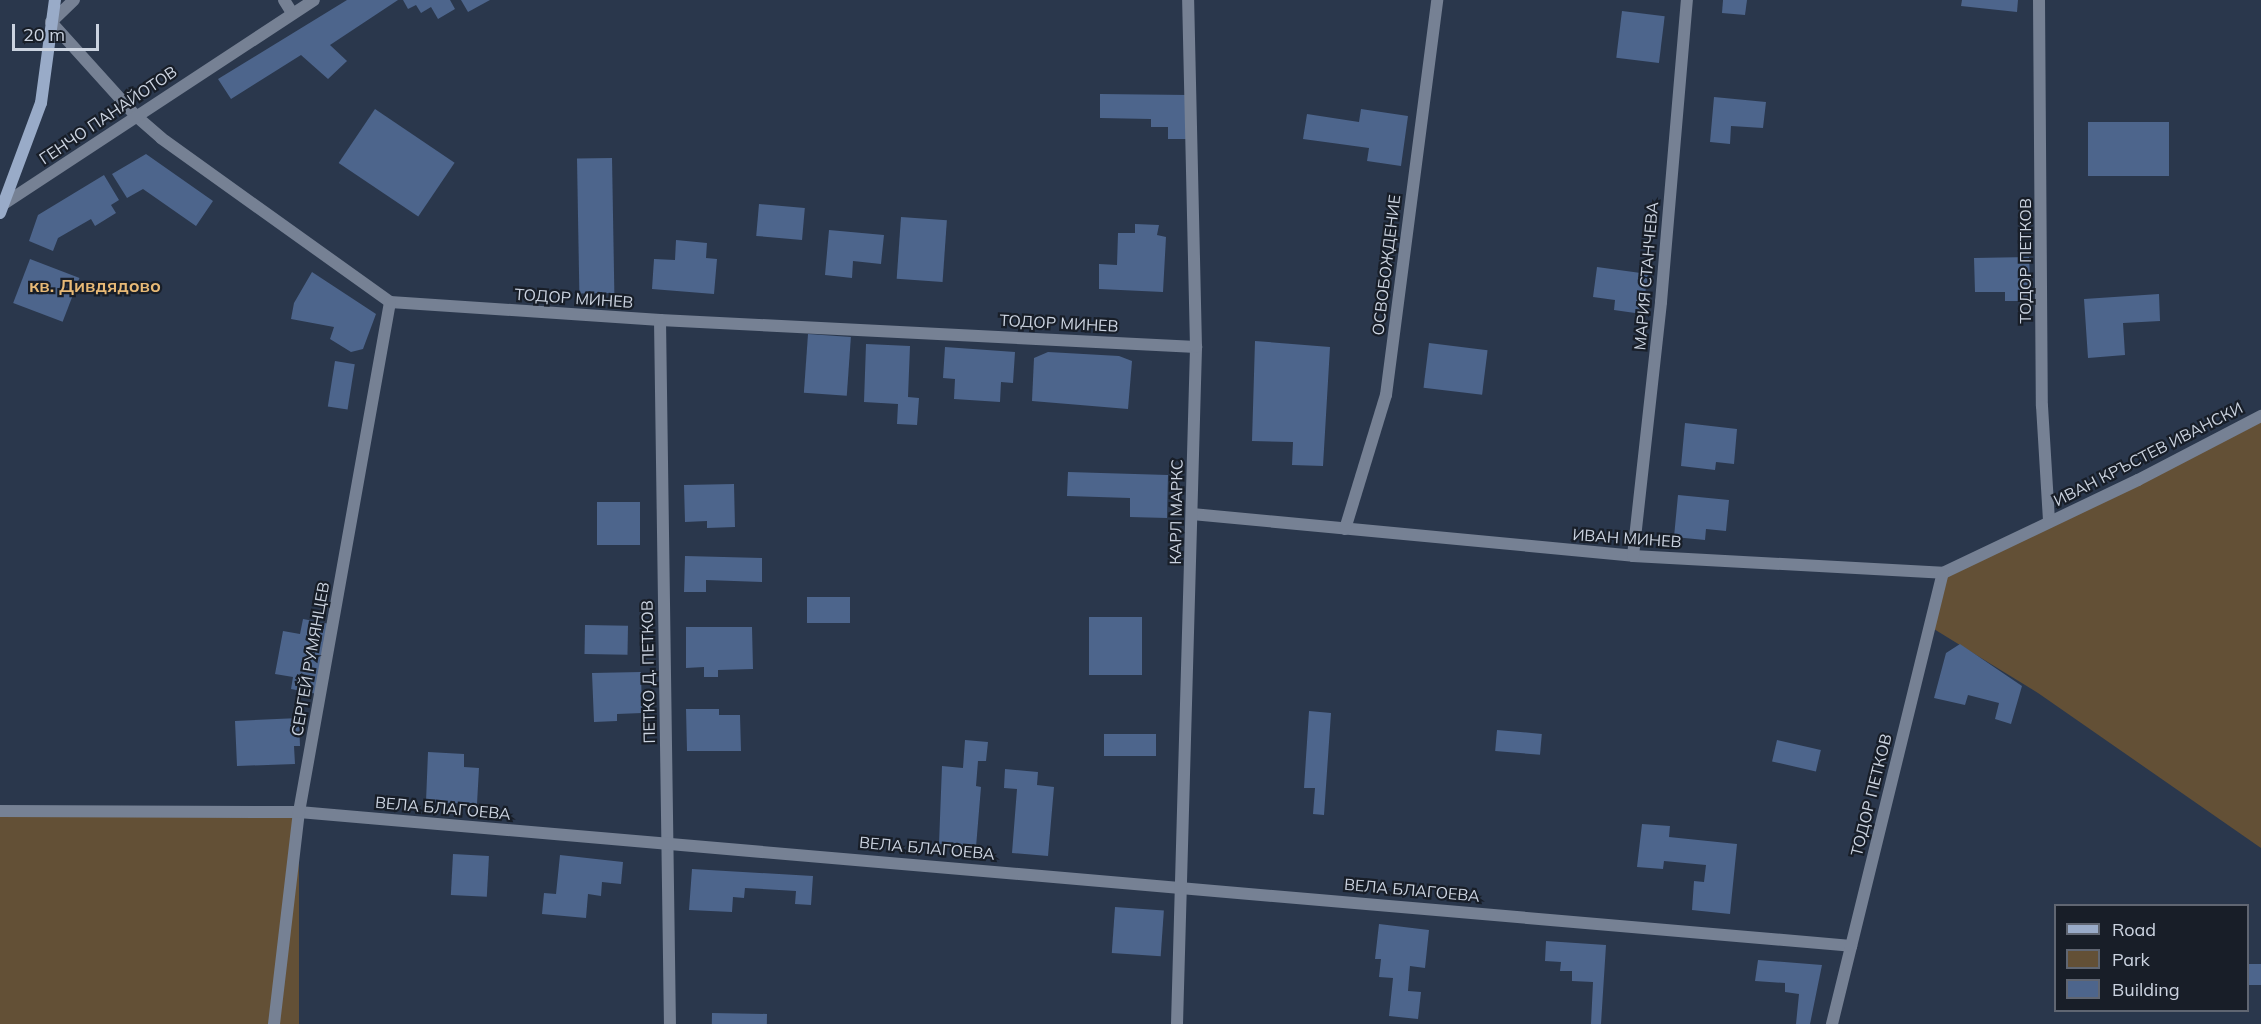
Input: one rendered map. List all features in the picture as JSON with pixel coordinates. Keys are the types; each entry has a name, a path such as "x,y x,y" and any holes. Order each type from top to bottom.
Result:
{"street":[{"path":"1,209 41,103 55,0"},
{"path":"51,22 74,0"},
{"path":"284,0 292,13"},
{"name":"ГЕНЧО ПАНАЙОТОВ","path":"1,209 136,116 314,0"},
{"name":"КАРЛ МАРКС","path":"1177,1024 1197,347 1188,0"},
{"name":"ОСВОБОЖДЕНИЕ","path":"1345,529 1386,395 1437,0"},
{"name":"МАРИЯ СТАНЧЕВА","path":"1633,556 1661,302 1687,0"},
{"name":"ТОДОР ПЕТКОВ","path":"2039,0 2042,406 2049,522"},
{"path":"51,22 136,116 161,138 390,302"},
{"name":"ТОДОР МИНЕВ","path":"390,302 660,320 1197,347"},
{"name":"СЕРГЕЙ РУМЯНЦЕВ","path":"274,1024 299,812 390,302"},
{"name":"ПЕТКО Д. ПЕТКОВ","path":"660,320 670,1024"},
{"name":"ИВАН КРЪСТЕВ ИВАНСКИ","path":"2049,522 2261,416"},
{"name":"ИВАН МИНЕВ","path":"1192,514 1633,556 1943,573 2049,522"},
{"name":"ТОДОР ПЕТКОВ","path":"1832,1024 1943,573"},
{"name":"ВЕЛА БЛАГОЕВА","path":"0,811 299,812 1182,886 1851,946"}],"green space":[{"path":"2261,416 2261,848 2038,693 1929,626 1943,573"},
{"path":"0,811 299,811 299,1024 0,1024"}],"building":[{"path":"347,0 398,0 330,45 347,61 328,79 301,55 231,99 218,79"},
{"path":"403,0 450,0 455,9 438,19 431,7 421,13 416,5 408,9"},
{"path":"461,0 490,0 468,12"},
{"path":"1723,0 1747,0 1745,15 1722,13"},
{"path":"1962,0 2018,0 2017,12 1961,6"},
{"path":"1622,11 1665,16 1659,63 1616,58"},
{"path":"1100,94 1189,95 1188,139 1168,139 1168,127 1151,127 1151,119 1100,118"},
{"path":"1714,97 1766,102 1763,128 1731,126 1730,144 1710,142"},
{"path":"375,109 455,163 418,217 339,163"},
{"path":"1361,109 1408,116 1401,166 1367,161 1369,148 1303,139 1307,114 1359,122"},
{"path":"2088,122 2169,122 2169,176 2088,176"},
{"path":"146,154 213,201 196,226 143,189 127,198 112,174"},
{"path":"612,158 614,293 579,294 577,159"},
{"path":"104,175 119,200 111,205 116,213 95,226 91,219 58,238 53,251 29,241 38,215"},
{"path":"759,204 805,208 802,240 756,236"},
{"path":"901,217 947,220 943,282 897,279"},
{"path":"1135,224 1159,225 1157,235 1166,237 1163,292 1099,289 1099,264 1117,265 1118,233 1135,233"},
{"path":"829,230 884,235 881,264 853,261 852,278 825,275"},
{"path":"676,240 707,243 706,258 717,259 714,294 652,289 654,259 675,260"},
{"path":"2029,257 2031,301 2005,301 2005,292 1975,292 1974,258"},
{"path":"30,259 79,278 63,322 13,303"},
{"path":"1597,267 1648,274 1642,314 1614,310 1615,300 1593,297"},
{"path":"312,272 376,314 363,349 351,352 330,339 334,327 291,319 294,303"},
{"path":"2159,294 2160,321 2123,323 2125,355 2088,358 2084,299"},
{"path":"808,334 851,337 847,396 804,393"},
{"path":"1255,341 1330,347 1323,466 1292,465 1293,442 1252,441"},
{"path":"1429,343 1488,350 1482,395 1424,388"},
{"path":"866,344 910,346 908,397 919,398 917,425 897,424 898,404 864,402"},
{"path":"945,347 1015,352 1013,383 1001,382 1000,402 954,399 955,379 943,378"},
{"path":"1048,352 1119,356 1132,361 1128,409 1032,401 1034,358"},
{"path":"335,361 355,364 348,410 328,406"},
{"path":"1685,423 1737,429 1734,464 1716,462 1715,470 1681,466"},
{"path":"1068,472 1168,475 1167,518 1130,517 1130,498 1067,496"},
{"path":"734,484 735,527 707,528 707,521 685,522 684,485"},
{"path":"1678,495 1729,500 1726,531 1706,529 1705,540 1674,537"},
{"path":"597,502 640,502 640,545 597,545"},
{"path":"685,556 762,558 762,582 706,580 706,592 684,592"},
{"path":"807,597 850,597 850,623 807,623"},
{"path":"1089,617 1142,617 1142,675 1089,675"},
{"path":"303,619 335,625 322,695 291,689 293,677 275,674 283,631 300,634"},
{"path":"585,625 628,626 627,655 584,654"},
{"path":"686,627 752,627 753,669 718,670 718,677 704,677 704,667 686,668"},
{"path":"1960,644 2022,686 2011,724 1995,719 1999,703 1968,695 1965,705 1934,698 1946,653"},
{"path":"641,672 642,713 617,714 617,721 594,722 592,673"},
{"path":"686,709 719,709 719,715 740,715 741,751 687,751"},
{"path":"1309,711 1331,713 1324,815 1313,814 1315,788 1304,788"},
{"path":"299,718 300,746 294,746 295,764 237,766 235,721"},
{"path":"1497,730 1542,734 1540,755 1495,751"},
{"path":"1104,734 1156,734 1156,756 1104,756"},
{"path":"965,740 988,742 986,761 978,761 976,786 981,787 976,847 939,844 942,766 963,768"},
{"path":"1777,740 1821,750 1816,772 1772,761"},
{"path":"428,752 464,754 464,767 479,768 477,804 426,802"},
{"path":"1005,769 1038,772 1037,785 1054,787 1048,856 1012,853 1017,789 1004,788"},
{"path":"1642,824 1670,826 1669,837 1737,844 1730,914 1692,910 1694,881 1704,882 1706,865 1664,861 1663,869 1637,867"},
{"path":"453,854 489,856 487,897 451,895"},
{"path":"560,855 623,862 621,884 602,882 601,896 588,894 586,918 542,914 544,893 556,894"},
{"path":"692,869 813,876 811,905 795,904 796,891 745,888 744,898 733,897 732,912 689,910"},
{"path":"1115,907 1164,910 1161,956 1112,953"},
{"path":"1379,924 1429,930 1425,968 1410,966 1408,991 1421,992 1418,1019 1389,1016 1393,978 1379,977 1381,959 1375,959"},
{"path":"1546,941 1606,945 1601,1024 1591,1024 1593,982 1572,981 1572,971 1560,971 1561,962 1545,961"},
{"path":"1758,960 1822,965 1810,1024 1796,1024 1799,994 1785,992 1785,983 1755,981"},
{"path":"2249,964 2261,964 2261,985 2249,985"},
{"path":"712,1013 767,1014 767,1024 712,1024"}],"district":[{"name":"кв. Дивдядово","path":"95,286"}]}
